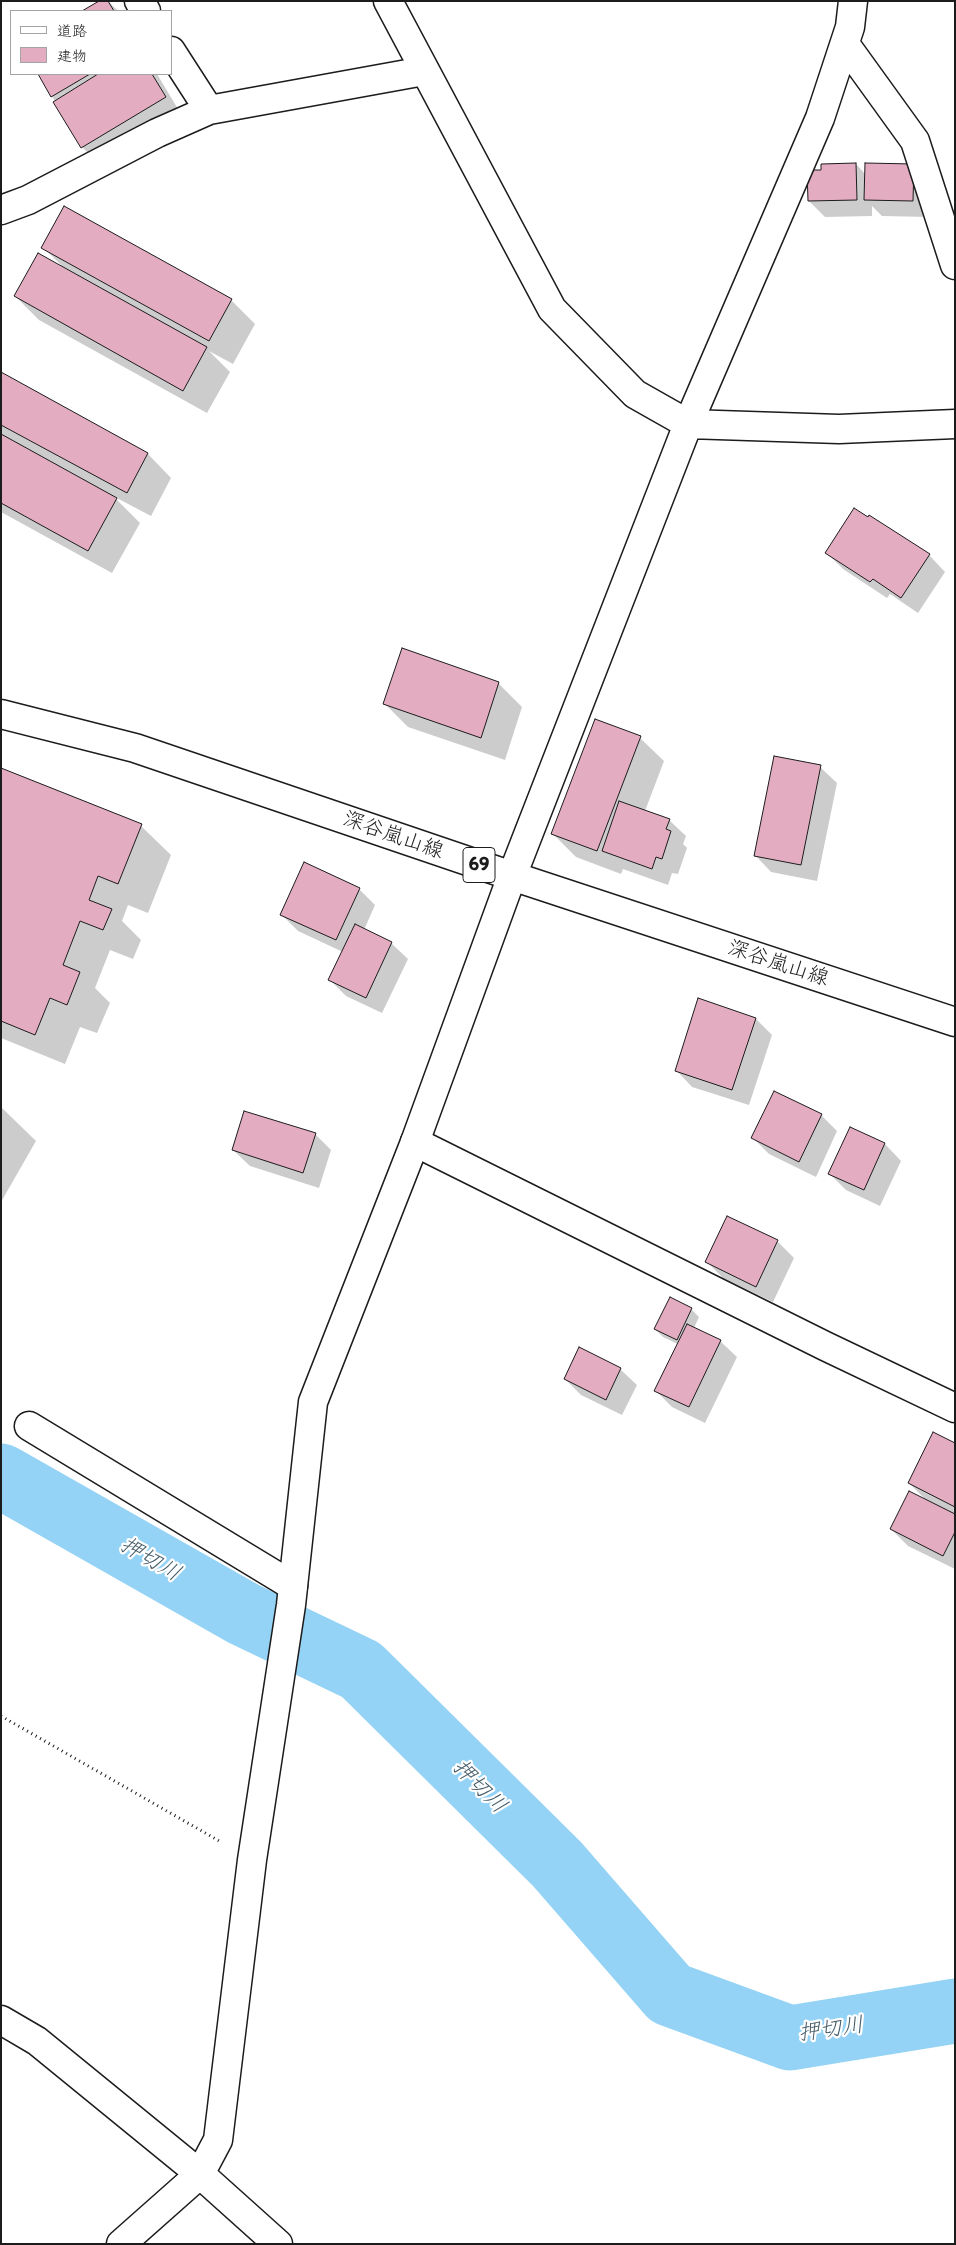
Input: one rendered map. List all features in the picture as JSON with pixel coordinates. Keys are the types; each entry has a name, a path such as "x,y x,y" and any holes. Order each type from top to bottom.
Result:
{"street":[{"path":"388,1 552,309 635,394 688,424 839,429 955,424"},
{"path":"121,2244 200,2174 218,2140 252,1860 292,1596 313,1402 415,1142 512,876 688,424 820,118 850,27 853,1"},
{"path":"845,44 915,142 955,265"},
{"path":"172,53 209,110"},
{"path":"1,210 28,200 157,133 209,110 424,71"},
{"name":"深谷嵐山線","path":"1,714 135,748 512,876 955,1022"},
{"path":"415,1142 825,1346 955,1408"},
{"path":"29,1426 292,1596"},
{"path":"1,2020 37,2040 200,2174 278,2244"}],"path":[{"path":"1,1716 252,1860"}],"building":[{"path":"99,1 108,1 113,10 84,10"},
{"path":"39,75 88,75 51,97"},
{"path":"96,75 153,75 166,97 81,148 53,102"},
{"path":"856,163 857,200 808,201 807,170 821,170 821,164"},
{"path":"865,163 914,164 913,201 864,200"},
{"path":"64,206 232,299 209,341 41,248"},
{"path":"38,253 207,347 183,391 14,296"},
{"path":"1,372 148,453 127,493 1,425"},
{"path":"1,434 117,498 88,551 1,503"},
{"path":"854,508 868,517 869,515 930,554 901,598 873,579 870,582 825,553"},
{"path":"402,648 499,682 481,738 383,704"},
{"path":"595,719 641,736 597,851 551,834"},
{"path":"774,756 821,765 801,865 754,856"},
{"path":"1,768 142,824 118,884 98,876 89,900 112,909 103,930 80,921 63,965 80,972 67,1005 50,998 35,1035 1,1021"},
{"path":"619,801 670,819 666,829 671,831 662,859 656,857 652,869 602,851"},
{"path":"304,862 360,888 336,940 280,915"},
{"path":"355,924 392,942 366,998 328,980"},
{"path":"698,998 756,1018 732,1090 675,1071"},
{"path":"774,1091 822,1114 799,1162 751,1138"},
{"path":"244,1111 316,1133 303,1173 232,1150"},
{"path":"850,1127 885,1143 864,1190 828,1174"},
{"path":"727,1216 778,1240 756,1287 705,1262"},
{"path":"670,1297 692,1308 677,1340 654,1329"},
{"path":"687,1324 721,1340 689,1407 654,1391"},
{"path":"579,1347 621,1368 606,1400 564,1379"},
{"path":"933,1432 955,1443 955,1507 908,1483"},
{"path":"909,1491 955,1514 955,1532 943,1556 890,1529"}],"waterway":[{"name":"押切川","path":"1,1476 244,1614 361,1670 557,1864 670,1994 790,2038 955,2011"}]}
